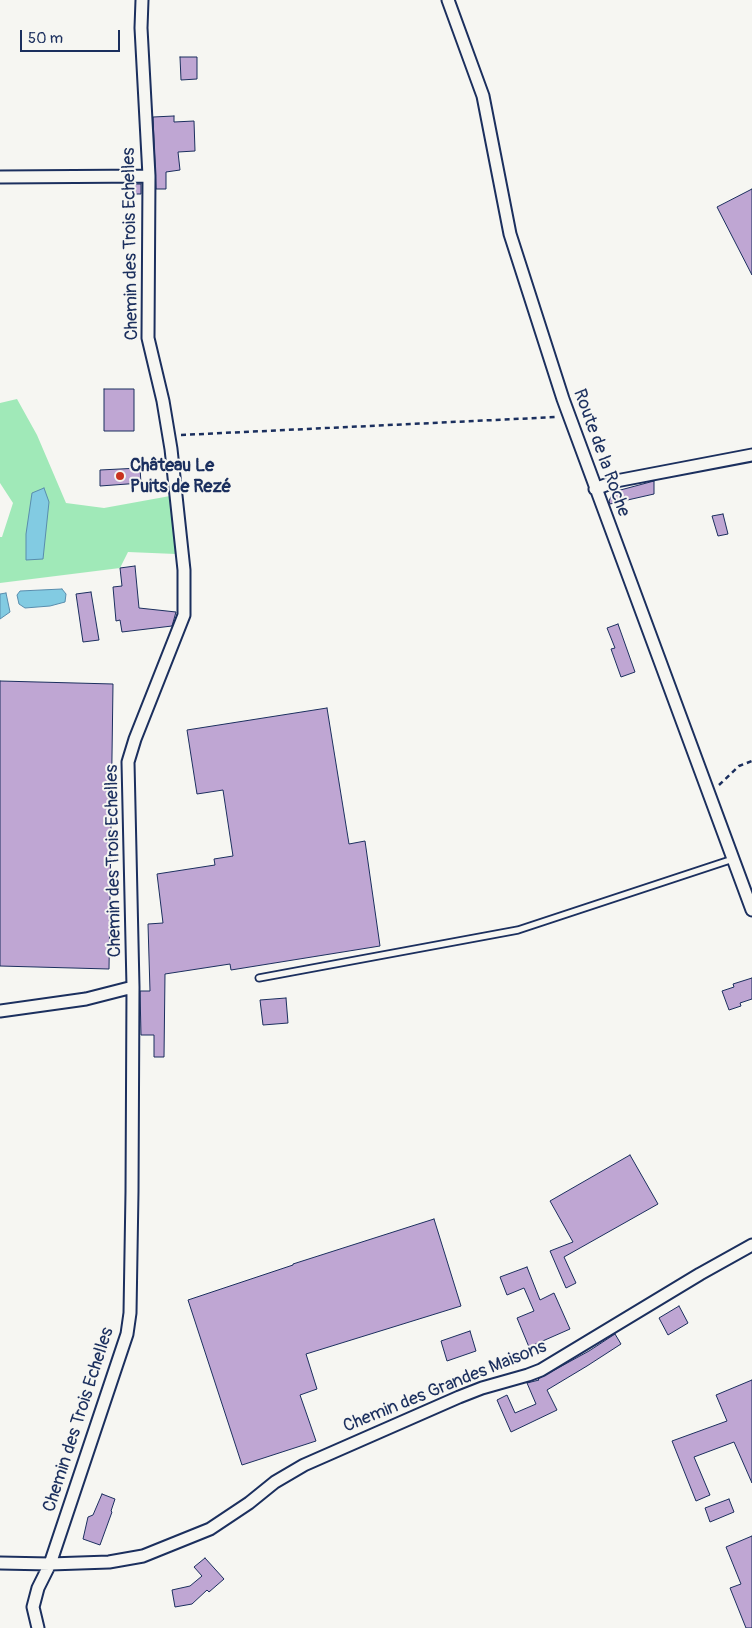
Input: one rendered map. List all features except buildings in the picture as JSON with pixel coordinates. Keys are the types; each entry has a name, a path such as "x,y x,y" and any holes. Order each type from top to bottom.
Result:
{"street":[{"name":"Chemin des Trois Echelles","path":"38,1628 33,1607 38,1588 50,1564 127,1334 130,1313 132,1201 133,987 128,762 135,739 184,615 184,570 169,436 148,338 148,176 141,28 142,0"},
{"name":"Route de la Roche","path":"448,0 483,96 510,234 569,416 752,910"},
{"path":"0,177 148,176"},
{"path":"595,489 616,481 752,455"},
{"path":"0,1011 86,999 133,987"},
{"name":"Chemin des Grandes Maisons","path":"0,1563 109,1562 143,1556 210,1529 249,1503 275,1482 304,1465 466,1394 541,1370 700,1274 752,1245"}],"lane":[{"path":"259,978 518,930 733,859"}],"path":[{"path":"169,436 569,416"},
{"path":"709,795 739,766 752,761"}],"green space":[{"path":"17,399 37,435 66,503 104,508 170,496 176,554 128,552 120,568 0,583 0,537 2,537 13,503 0,483 0,403"}],"water":[{"path":"44,488 49,502 43,559 26,560 26,534 32,493"},
{"path":"62,589 66,594 65,602 50,606 25,608 19,604 17,595 20,591"},
{"path":"6,593 10,612 0,619 0,594"}],"place":[{"name":"Château Le Puits de Rezé","path":"120,476"}]}
